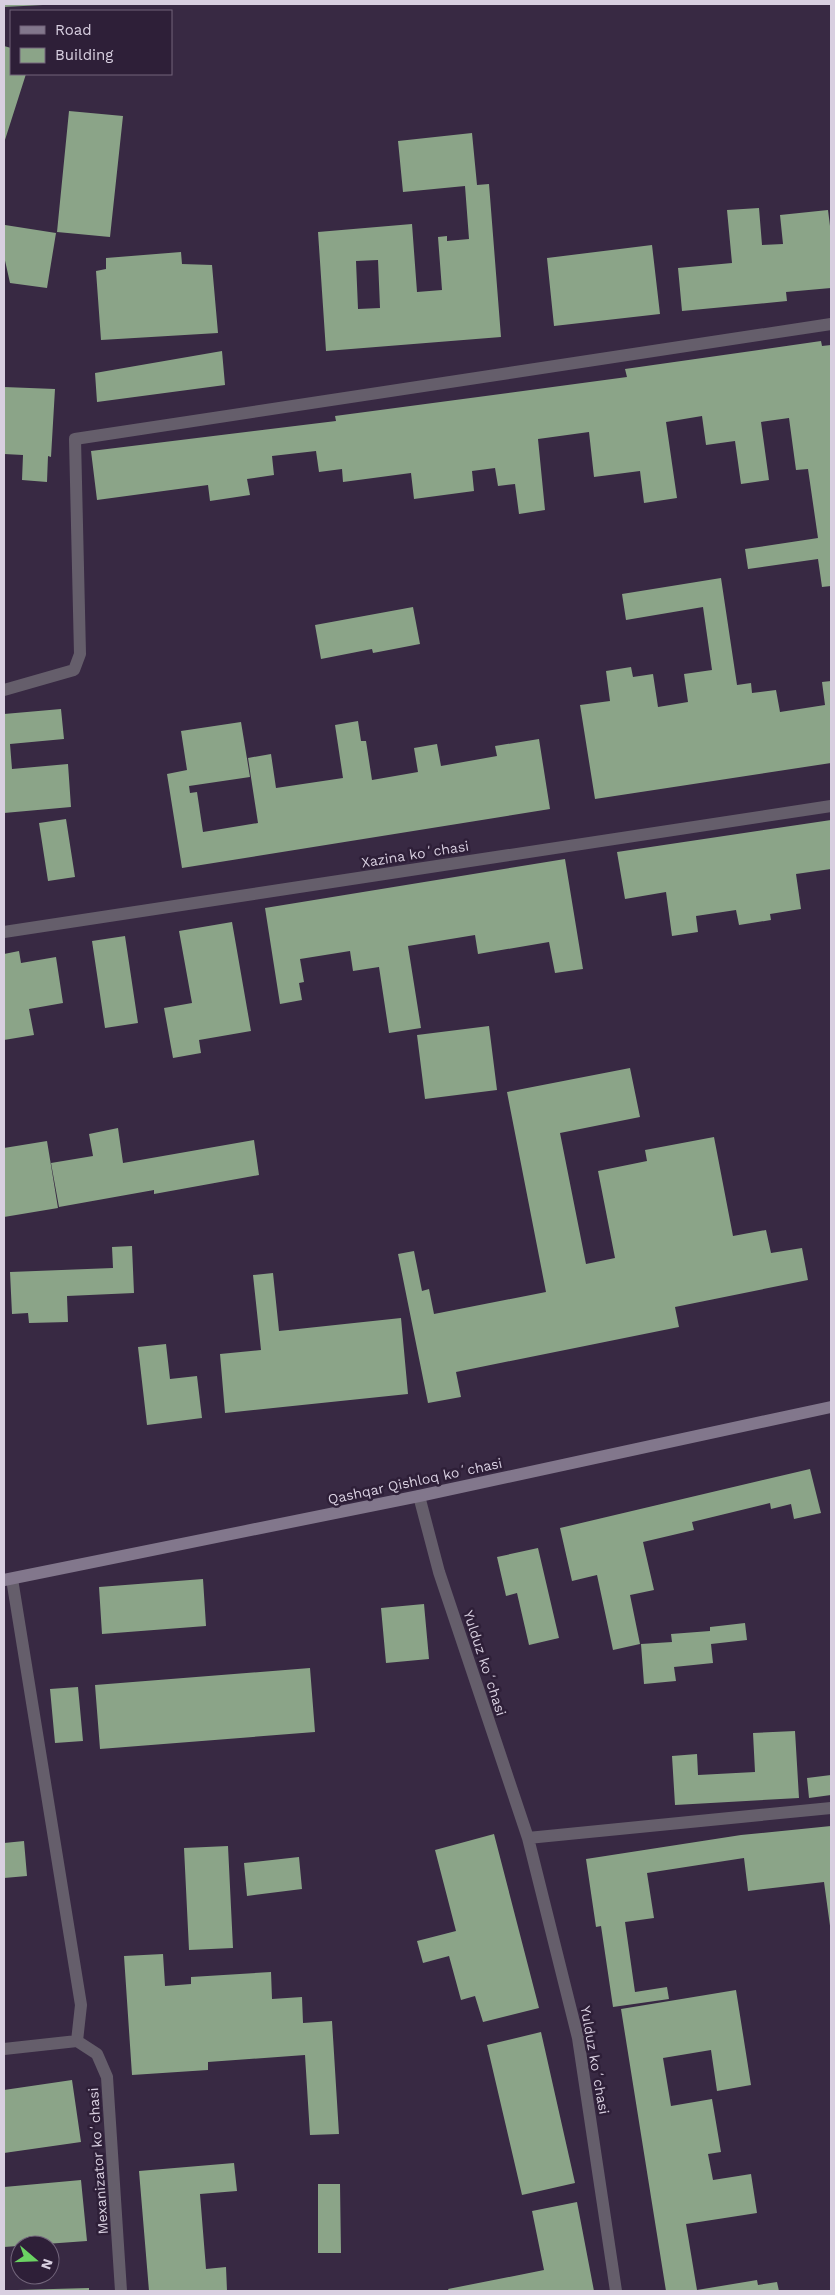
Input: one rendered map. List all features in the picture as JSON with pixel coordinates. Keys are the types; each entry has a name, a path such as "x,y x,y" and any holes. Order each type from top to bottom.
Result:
{"main road":[{"name":"Qashqar Qishloq koʻchasi","path":"8,1580 419,1496 831,1407"}],"street":[{"path":"4,690 74,670 80,654 76,439 831,324"},
{"name":"Xazina koʻchasi","path":"4,932 831,806"},
{"name":"Yulduz koʻchasi","path":"419,1496 439,1572 528,1838 578,2038 616,2291"},
{"path":"4,2049 77,2041 81,2004 8,1580"},
{"path":"528,1838 831,1808"},
{"name":"Mexanizator koʻchasi","path":"77,2041 96,2054 107,2077 121,2291"}],"building":[{"path":"4,4 43,4 43,5 4,7"},
{"path":"4,46 10,48 10,75 26,75 4,143"},
{"path":"69,111 123,116 110,237 57,232"},
{"path":"472,133 477,185 489,184 501,337 326,351 318,232 412,224 417,292 442,290 438,237 447,236 447,241 469,239 465,186 403,192 398,141","holes":["378,260 380,308 358,309 356,261"]},
{"path":"759,208 762,245 783,244 780,215 828,210 831,234 831,288 786,292 787,301 682,311 678,268 732,263 727,210"},
{"path":"5,225 56,233 47,288 10,283 4,256"},
{"path":"652,245 660,314 554,326 547,258"},
{"path":"181,252 182,264 212,265 218,333 101,340 96,271 106,269 106,258"},
{"path":"821,341 822,346 831,345 831,586 822,587 818,559 748,569 745,549 818,538 808,469 796,470 789,418 761,422 769,480 741,484 735,441 706,445 702,416 666,422 677,498 644,503 640,471 594,477 589,432 538,439 545,510 519,514 515,484 498,486 495,468 472,471 474,491 414,499 411,473 343,482 342,469 319,472 316,451 272,456 274,475 247,479 250,495 210,501 208,485 97,500 91,451 336,421 335,416 627,377 625,369"},
{"path":"222,351 225,385 97,402 95,373"},
{"path":"4,387 55,389 51,457 48,456 47,482 22,480 23,455 4,454"},
{"path":"721,578 737,685 751,683 752,693 776,690 780,712 825,705 822,682 831,681 831,763 595,799 580,705 610,701 606,671 631,667 633,677 653,674 658,707 688,702 684,674 712,670 703,607 626,620 622,594"},
{"path":"413,607 420,644 373,653 372,649 321,659 315,625"},
{"path":"61,709 64,739 10,744 12,769 68,764 71,807 4,813 4,714"},
{"path":"358,721 361,741 366,741 372,780 418,772 414,748 437,744 441,766 497,756 495,746 539,739 550,809 182,868 167,774 187,770 181,731 241,722 250,777 189,786 190,793 197,792 203,832 258,823 248,758 271,754 276,788 343,778 335,725"},
{"path":"66,819 75,877 48,881 39,823"},
{"path":"831,820 831,869 796,874 801,909 770,914 771,920 739,925 736,910 696,916 698,932 672,936 666,892 625,899 617,852"},
{"path":"565,859 583,969 555,973 549,942 478,954 475,935 408,946 421,1028 389,1033 379,967 353,971 350,951 300,959 304,982 299,983 302,1000 280,1004 265,908"},
{"path":"232,922 251,1031 199,1040 201,1053 173,1058 164,1008 192,1003 179,931"},
{"path":"125,936 138,1023 105,1028 92,941"},
{"path":"19,951 21,963 56,957 63,1003 29,1009 34,1035 4,1040 4,954"},
{"path":"489,1026 497,1090 425,1099 417,1035"},
{"path":"630,1068 640,1117 560,1133 586,1264 615,1258 598,1171 647,1161 645,1150 714,1137 733,1236 766,1230 771,1253 802,1248 808,1280 675,1307 679,1327 456,1372 461,1397 428,1403 398,1254 414,1251 422,1291 429,1289 434,1314 546,1292 507,1092"},
{"path":"118,1128 123,1163 254,1140 259,1175 154,1194 154,1190 59,1207 51,1163 93,1156 89,1134"},
{"path":"47,1141 58,1208 4,1217 4,1148"},
{"path":"132,1246 134,1293 67,1296 68,1322 29,1323 28,1313 12,1314 10,1272 113,1268 112,1247"},
{"path":"273,1273 279,1331 401,1318 408,1394 225,1413 220,1354 261,1350 253,1275"},
{"path":"166,1344 170,1379 197,1376 202,1418 147,1425 138,1347"},
{"path":"810,1469 821,1513 794,1519 791,1504 771,1509 770,1503 692,1522 694,1530 643,1542 654,1590 630,1595 640,1644 613,1650 597,1575 572,1581 560,1528"},
{"path":"538,1548 559,1638 529,1645 517,1593 506,1596 497,1557"},
{"path":"203,1579 206,1626 102,1634 99,1587"},
{"path":"424,1604 429,1659 386,1663 381,1608"},
{"path":"745,1623 747,1640 711,1644 713,1663 674,1667 676,1681 644,1684 641,1644 672,1642 671,1634 710,1631 710,1627"},
{"path":"310,1668 315,1732 100,1749 95,1685"},
{"path":"78,1687 83,1741 55,1743 50,1689"},
{"path":"795,1731 799,1798 675,1805 672,1756 697,1754 698,1775 755,1772 753,1733"},
{"path":"831,1775 831,1795 809,1798 807,1778"},
{"path":"831,1826 831,1933 824,1882 748,1891 744,1858 647,1873 654,1918 625,1922 635,1992 667,1987 669,1999 613,2007 601,1926 596,1927 586,1859 741,1835"},
{"path":"494,1834 539,2008 483,2022 475,1996 461,2000 449,1956 423,1963 417,1941 456,1931 435,1850"},
{"path":"24,1841 27,1876 4,1878 4,1843"},
{"path":"228,1846 233,1948 189,1950 184,1848"},
{"path":"299,1857 302,1889 247,1896 244,1863"},
{"path":"163,1954 165,1986 191,1984 191,1977 271,1972 272,1999 302,1997 303,2023 332,2021 339,2134 310,2135 305,2055 208,2062 208,2070 132,2075 124,1956"},
{"path":"736,1990 751,2085 717,2091 711,2050 663,2058 671,2106 712,2099 721,2152 708,2154 713,2180 751,2174 757,2213 686,2224 697,2290 757,2280 758,2285 777,2282 779,2291 666,2291 621,2009"},
{"path":"541,2032 575,2183 522,2195 487,2045"},
{"path":"72,2080 81,2142 4,2153 4,2090"},
{"path":"234,2163 237,2191 200,2194 206,2269 226,2267 227,2291 149,2291 139,2171"},
{"path":"81,2180 87,2241 60,2243 60,2235 10,2235 10,2247 4,2247 4,2187"},
{"path":"318,2184 340,2184 341,2253 318,2253"},
{"path":"577,2202 594,2291 449,2291 448,2289 544,2270 532,2211"},
{"path":"89,2288 89,2291 17,2291 17,2290"}]}
